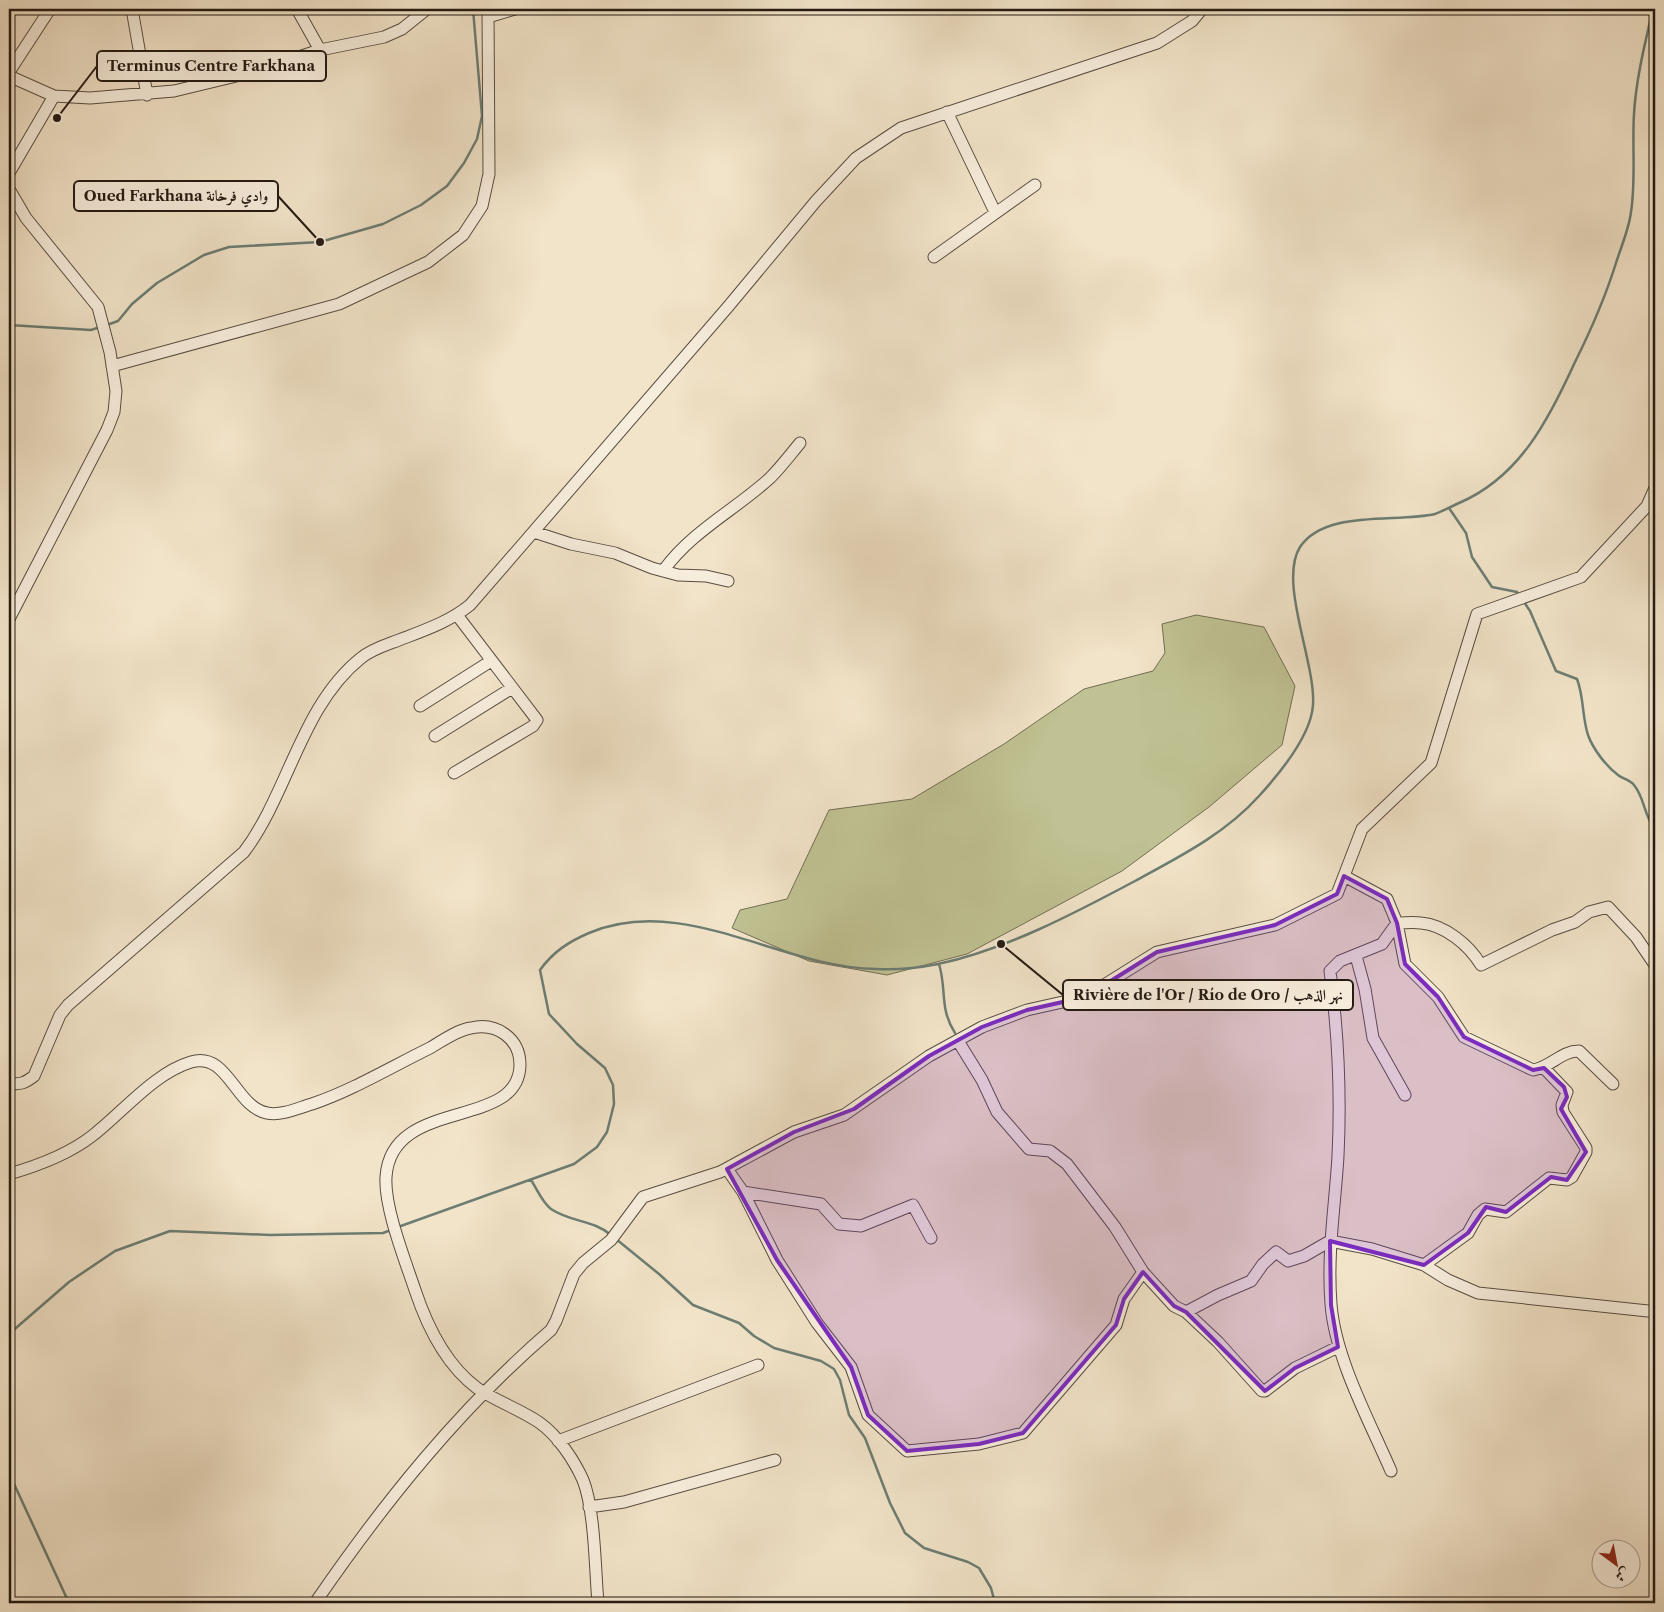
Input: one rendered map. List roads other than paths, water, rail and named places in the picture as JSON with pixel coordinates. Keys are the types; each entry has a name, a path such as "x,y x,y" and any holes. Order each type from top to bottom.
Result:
{"street":[{"path":"50,9 9,74 54,96 90,98 147,95 253,72 320,50 384,37 402,29 427,9"},
{"path":"132,9 147,95"},
{"path":"296,9 320,50"},
{"path":"112,366 339,304 428,262 463,235 482,206 489,174 488,13 515,9"},
{"path":"9,1083 27,1082 34,1076 60,1015 68,1005 244,852 264,822 317,714 335,684 351,667 376,649 457,615 482,593 728,308 816,201 856,158 901,128 1157,43 1192,21 1202,9"},
{"path":"9,174 54,96"},
{"path":"947,112 995,212"},
{"path":"934,257 995,212 1036,185"},
{"path":"9,189 26,218 98,308 110,352 116,391 114,412 9,619"},
{"path":"663,571 681,549 699,533 770,478 800,442"},
{"path":"316,1603 359,1539 443,1436 484,1392 551,1330 574,1274 583,1262 611,1240 636,1203 643,1197 727,1169 794,1132 844,1115 929,1056 1006,1018 1085,997 1157,952 1275,925 1337,894 1362,829 1431,763 1477,614 1581,577 1651,508 1655,488"},
{"path":"534,532 571,544 615,553 663,571 728,581"},
{"path":"454,773 535,723 536,716 512,688 457,615"},
{"path":"420,706 491,661"},
{"path":"435,736 512,688"},
{"path":"1344,876 1387,899 1397,923 1405,964 1438,997 1464,1037 1533,1070 1544,1068 1569,1051 1579,1051 1613,1084"},
{"path":"1397,923 1423,922 1453,935 1477,957 1482,965 1552,930 1575,922 1589,912 1608,907 1636,938 1655,965"},
{"path":"1391,1471 1338,1347 1331,1304 1330,1242 1338,1156 1338,1101 1336,1016 1330,971 1340,961 1382,944 1397,923"},
{"path":"1356,956 1365,990 1373,1038 1405,1095"},
{"path":"9,1174 76,1147 164,1075 190,1062 201,1060 210,1062 222,1072 246,1101 256,1109 265,1113 276,1114 344,1091 469,1028 494,1028 505,1034 514,1044 519,1060 517,1079 512,1090 495,1102 418,1128 401,1142 393,1151 386,1175 391,1210 427,1323 461,1373 484,1392 540,1423 558,1441 583,1482 588,1507 598,1603"},
{"path":"958,1041 982,1080 997,1112 1029,1149 1050,1150 1067,1164 1115,1227 1143,1272 1174,1306 1186,1312 1218,1342 1262,1390 1265,1391 1308,1361 1338,1347"},
{"path":"1424,1265 1468,1233 1478,1215 1486,1209 1506,1212 1549,1178 1564,1180 1572,1177 1586,1152 1586,1148 1563,1112 1562,1104 1567,1092 1544,1068"},
{"path":"727,1169 743,1192 777,1260 817,1323 851,1368 868,1415 907,1451 979,1444 1023,1433 1116,1325 1124,1299 1143,1272"},
{"path":"743,1192 821,1204 840,1224 861,1226 913,1205 931,1238"},
{"path":"1186,1312 1218,1295 1251,1281 1263,1264 1276,1252 1288,1261 1304,1256 1330,1242 1372,1249 1424,1265 1448,1280 1478,1293 1648,1311"},
{"path":"558,1441 758,1365"},
{"path":"588,1507 624,1502 775,1460"}],"waterway":[{"path":"107,325 118,321 132,304 157,283 204,255 229,247 320,242 383,224 421,205 447,186 464,163 477,139 482,116 473,9"},
{"path":"398,1227 574,1164 597,1147 607,1132 614,1104 613,1085 605,1068 577,1044 549,1014 540,970 556,953 581,936 625,923 661,922 697,927 840,966 891,969 915,968 938,964 989,950 1088,906 1201,844 1246,810 1293,754 1307,729 1311,717 1313,705 1312,688 1295,601 1293,581 1294,562 1300,547 1311,535 1326,527 1344,522 1435,514 1480,492 1516,462 1543,425 1554,404 1587,338 1612,276 1629,225 1633,188 1635,101 1641,61 1653,9"},
{"path":"9,325 91,330 100,327"},
{"path":"1449,508 1466,533 1472,557 1492,587 1517,592 1519,596"},
{"path":"1524,602 1530,611 1556,671 1577,679 1586,728 1593,746 1613,771 1631,782 1638,790 1651,824 1655,829"},
{"path":"939,964 945,1007 955,1033"},
{"path":"531,1180 542,1199 551,1209 597,1226 611,1235"},
{"path":"9,1334 69,1282 115,1251 170,1231 270,1235 383,1233 391,1230"},
{"path":"616,1239 693,1305 739,1323 754,1336 774,1348 821,1361 834,1369 840,1380 849,1415 865,1438 890,1503 905,1533 924,1548 968,1562 979,1568 991,1588 995,1603"},
{"path":"9,1473 69,1603"}],"place":[{"name":"Terminus Centre Farkhana","path":"57,118"},
{"name":"Oued Farkhana وادي فرخانة","path":"320,242"},
{"name":"Rivière de l'Or / Río de Oro / نهر الذهب","path":"1001,944"}]}
